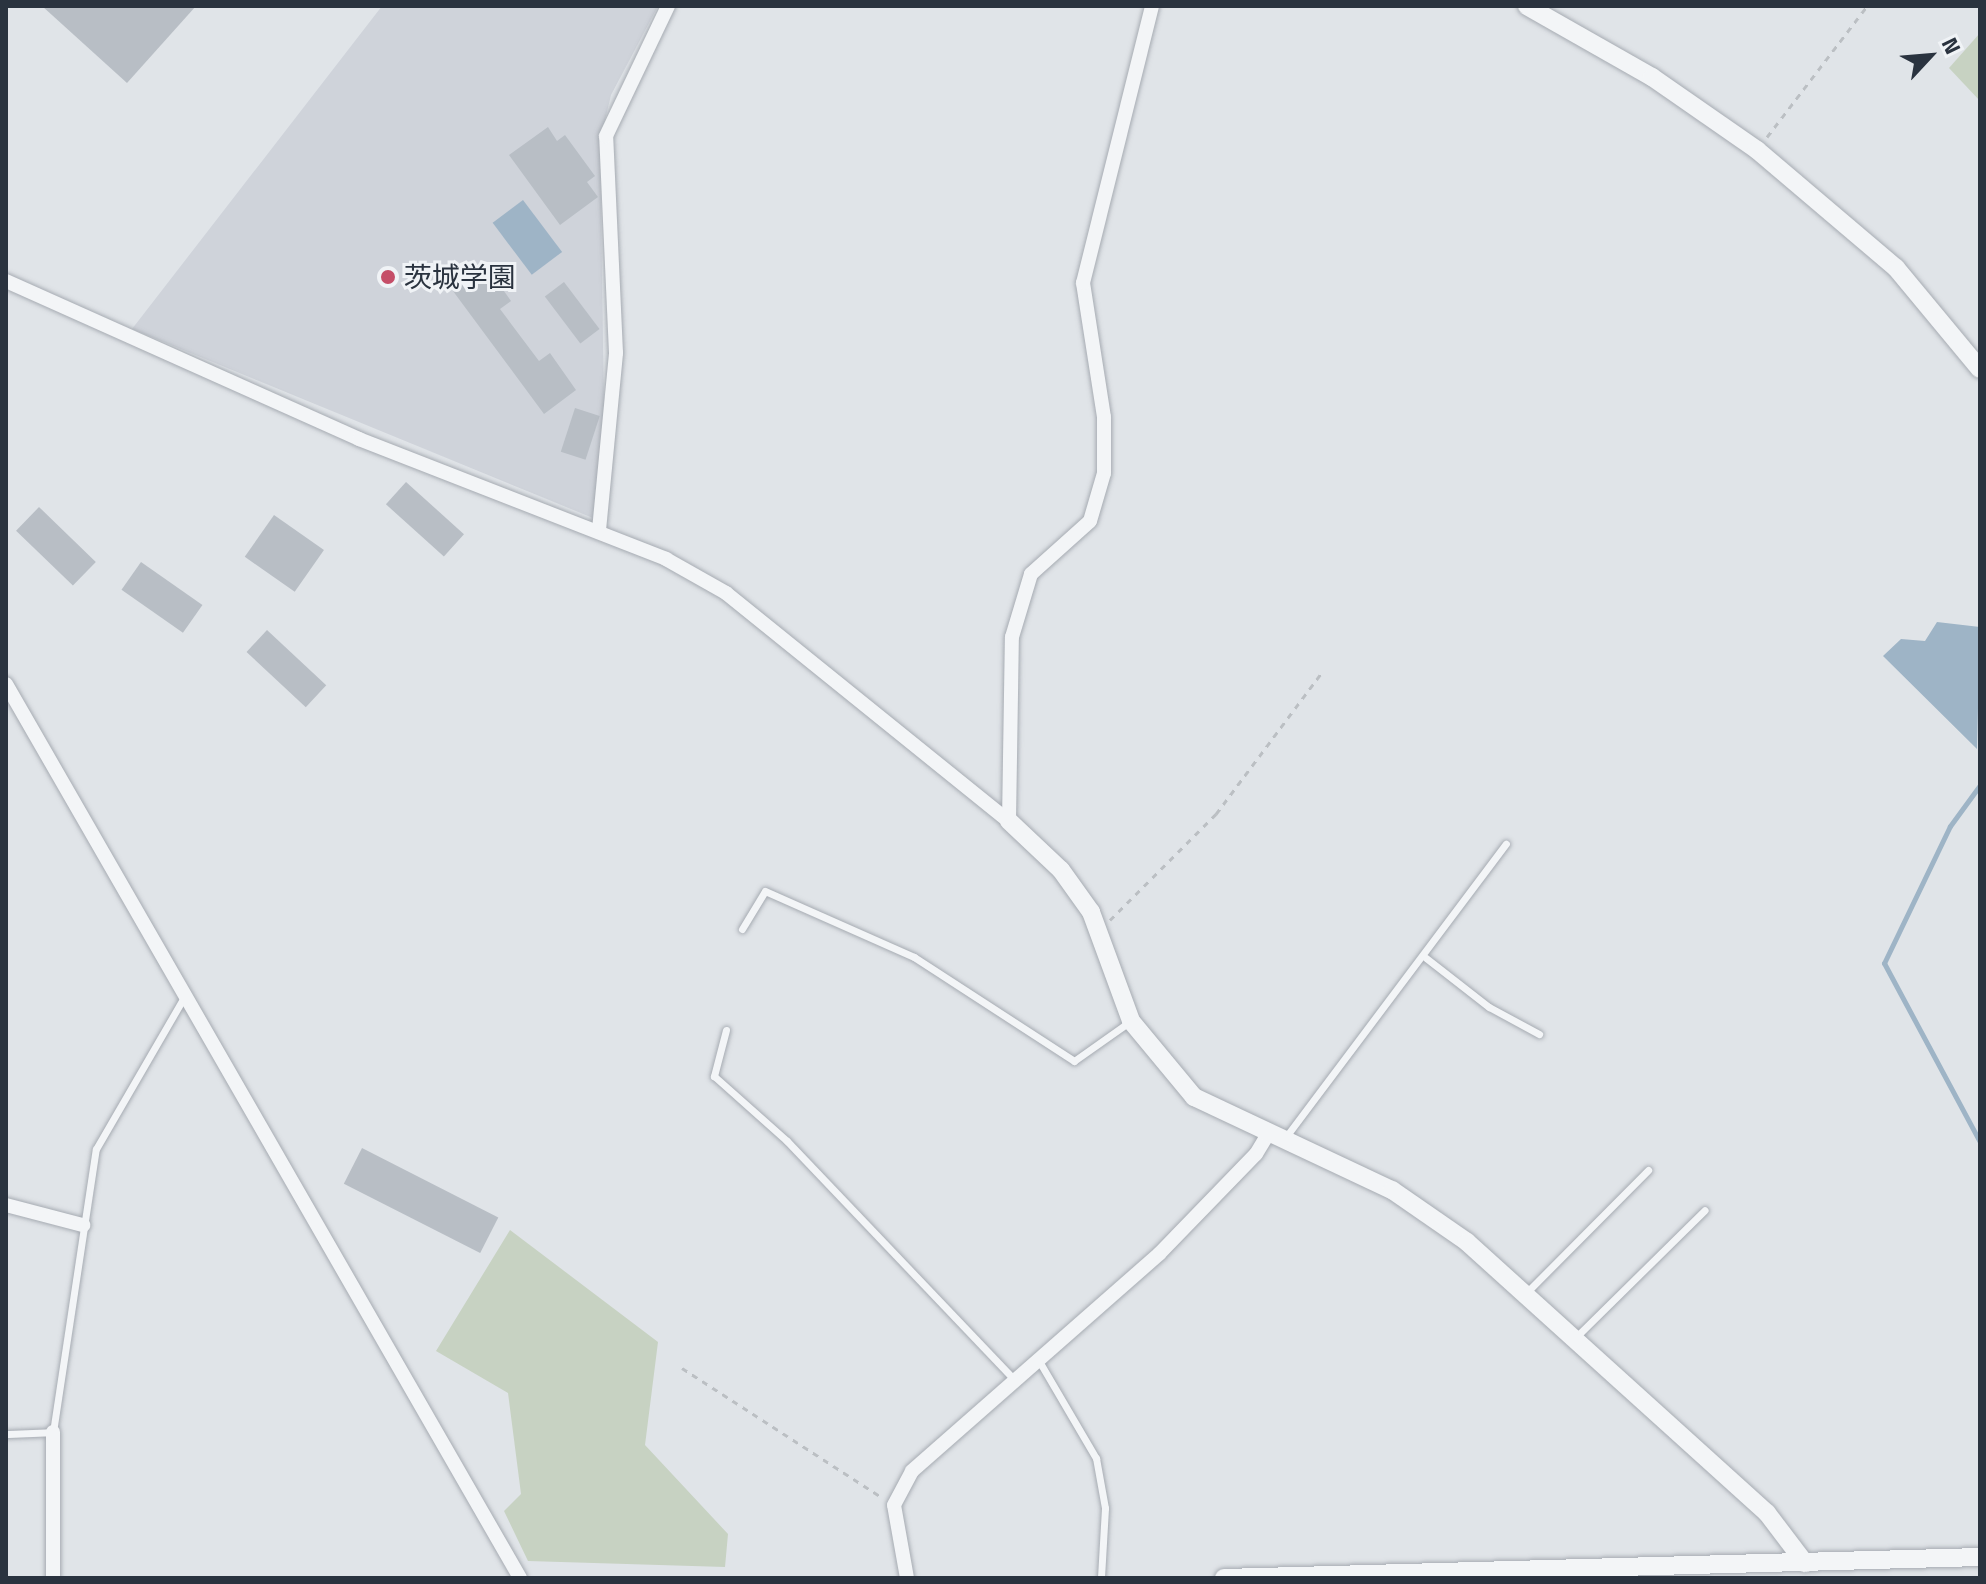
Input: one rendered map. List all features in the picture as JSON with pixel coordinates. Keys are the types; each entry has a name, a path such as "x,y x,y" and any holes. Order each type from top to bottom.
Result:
{"street":[{"path":"599,530 616,353 606,136 668,6"},
{"path":"1009,821 1012,637 1031,574 1090,521 1104,473 1104,417 1083,283 1152,6"},
{"path":"1527,6 1652,77 1757,150 1896,268 1980,369"},
{"path":"6,281 359,439 599,530 726,593 1009,821 1061,870 1099,931 1131,1021 1194,1097 1425,1210 1525,1294 1767,1513 1805,1563"},
{"path":"6,684 520,1578"},
{"path":"907,1578 894,1505 912,1471 1159,1254 1276,1137"},
{"path":"6,1205 83,1225"},
{"path":"53,1432 53,1578"},
{"path":"1224,1578 1781,1571 1805,1563 1980,1557"}],"lane":[{"path":"1276,1137 1364,1027 1426,958 1506,844"},
{"path":"742,929 765,891 914,957 1074,1061 1131,1021"},
{"path":"1426,958 1489,1007 1539,1034"},
{"path":"6,1434 53,1432 96,1149 129,1083 186,994"},
{"path":"726,1030 714,1076 787,1141 1014,1379"},
{"path":"1525,1294 1648,1170"},
{"path":"1574,1339 1705,1210"},
{"path":"1037,1358 1096,1458 1105,1508 1101,1578"}],"path":[{"path":"1757,150 1867,6"},
{"path":"1099,931 1216,814 1323,671"},
{"path":"682,1368 894,1505"}],"shaded area":[{"name":"茨城学園","path":"382,6 658,6 611,95 600,141 604,406 593,518 132,329"}],"green space":[{"path":"1980,33 1980,101 1949,68"},
{"path":"510,1230 658,1342 645,1445 728,1534 725,1567 528,1561 504,1511 521,1494 508,1393 436,1351"}],"water":[{"path":"523,200 562,252 532,275 493,223"},
{"path":"1937,622 1980,627 1977,749 1883,656 1901,639 1925,641"}],"building":[{"path":"42,6 196,6 127,83"},
{"path":"548,127 557,141 565,135 595,176 587,182 598,197 560,225 509,155"},
{"path":"483,262 511,301 500,309 539,361 550,353 576,390 544,414 450,287"},
{"path":"564,282 600,329 580,344 545,296"},
{"path":"575,408 600,416 586,460 561,452"},
{"path":"406,482 464,534 444,556 386,504"},
{"path":"39,507 96,562 73,586 16,531"},
{"path":"274,515 324,550 295,592 245,557"},
{"path":"141,562 202,605 183,633 121,590"},
{"path":"267,630 326,685 306,707 247,652"},
{"path":"362,1148 498,1217 480,1253 344,1184"}],"waterway":[{"path":"1980,785 1950,826 1884,963 1980,1142"}],"place":[{"name":"茨城学園","path":"388,277"}]}
